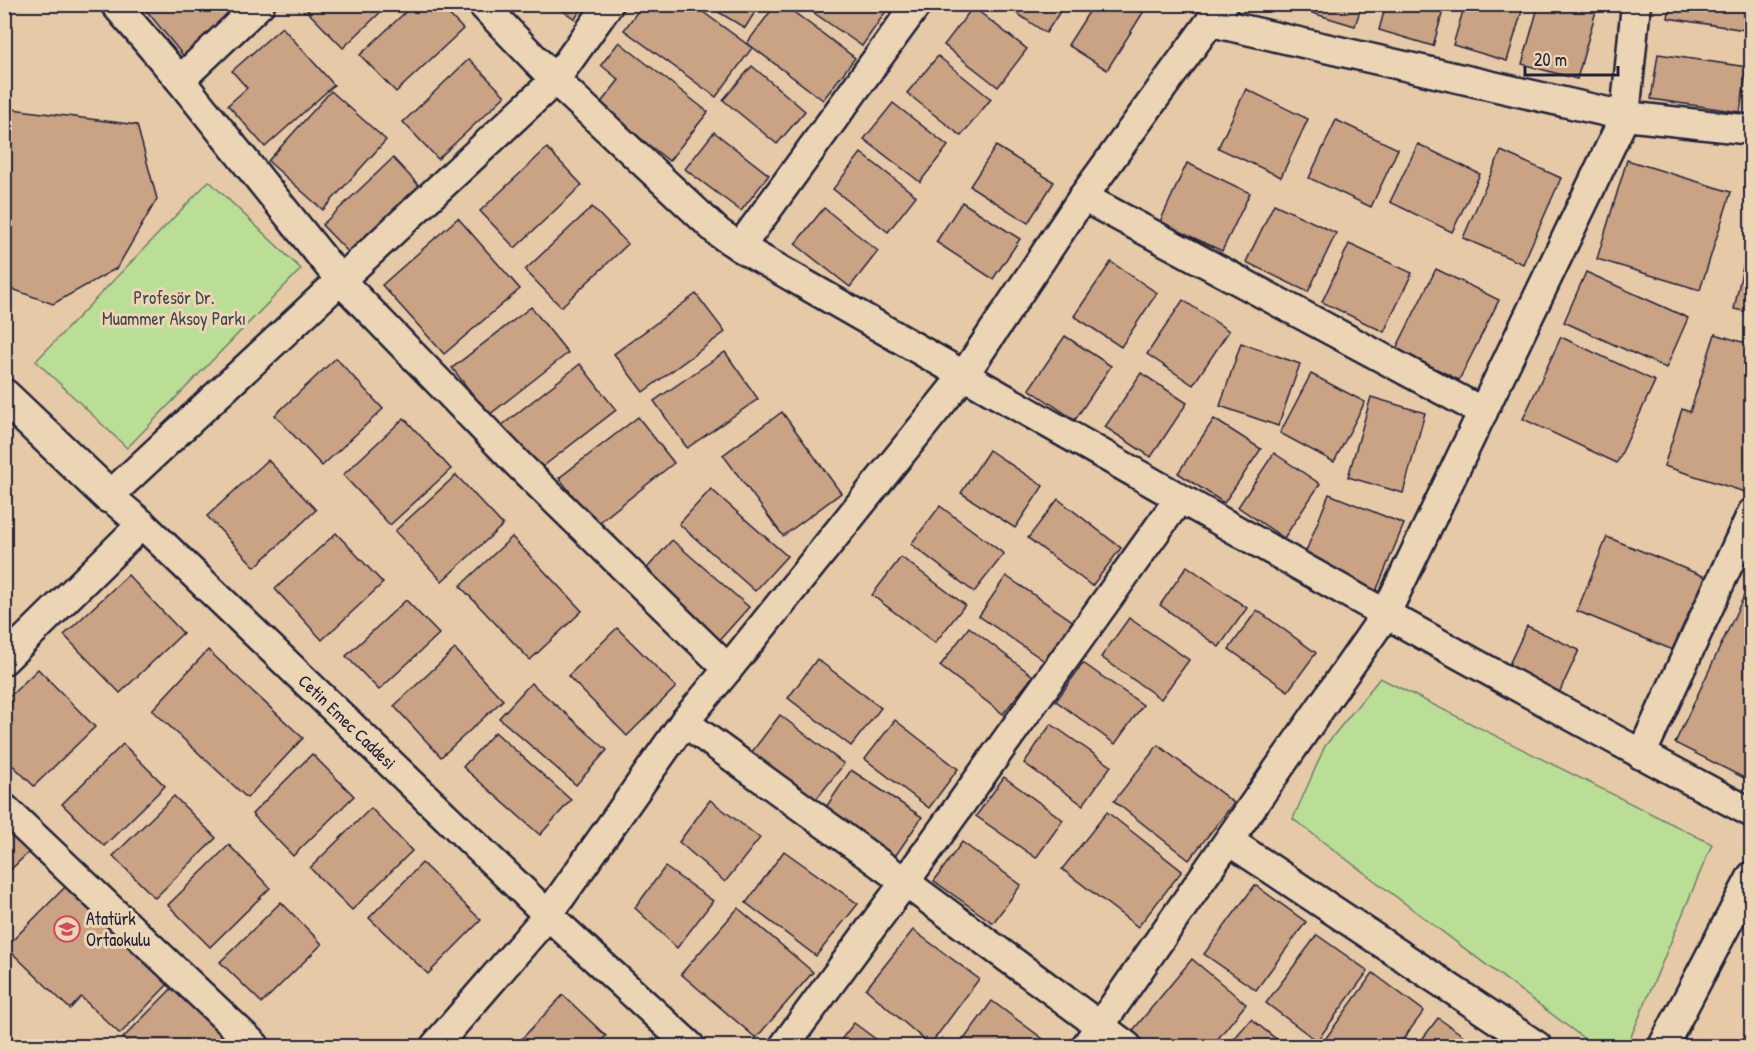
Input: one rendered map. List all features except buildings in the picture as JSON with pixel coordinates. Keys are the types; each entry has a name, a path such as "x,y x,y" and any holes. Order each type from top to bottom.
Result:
{"street":[{"path":"115,4 180,80 340,281 519,465 728,669"},
{"path":"180,80 260,4"},
{"path":"482,4 555,80 719,233 740,247 1385,615 1752,813"},
{"path":"109,496 555,80 609,4"},
{"path":"740,247 917,4"},
{"path":"1093,1036 1385,615 1625,116 1636,4"},
{"path":"435,1047 548,915 684,722 964,375 1083,197 1217,13 1625,116 1752,130"},
{"path":"1083,197 1483,412"},
{"name":"Cetin Emec Caddesi","path":"4,396 109,496 142,524 548,915 690,1047"},
{"path":"784,1047 1179,499"},
{"path":"1641,755 1752,513"},
{"path":"4,660 142,524"},
{"path":"684,722 905,882 1093,1036 1126,1047"},
{"path":"4,808 255,1047"},
{"path":"1229,841 1537,1047"},
{"path":"1663,1047 1752,876"}],"green space":[{"name":"Profesör Dr. Muammer Aksoy Parkı","path":"209,181 301,269 127,448 36,361"},
{"path":"1380,678 1712,844 1627,1046 1594,1046 1293,819 1325,746"}],"place":[{"name":"Atatürk Ortaokulu","path":"67,929"}]}
